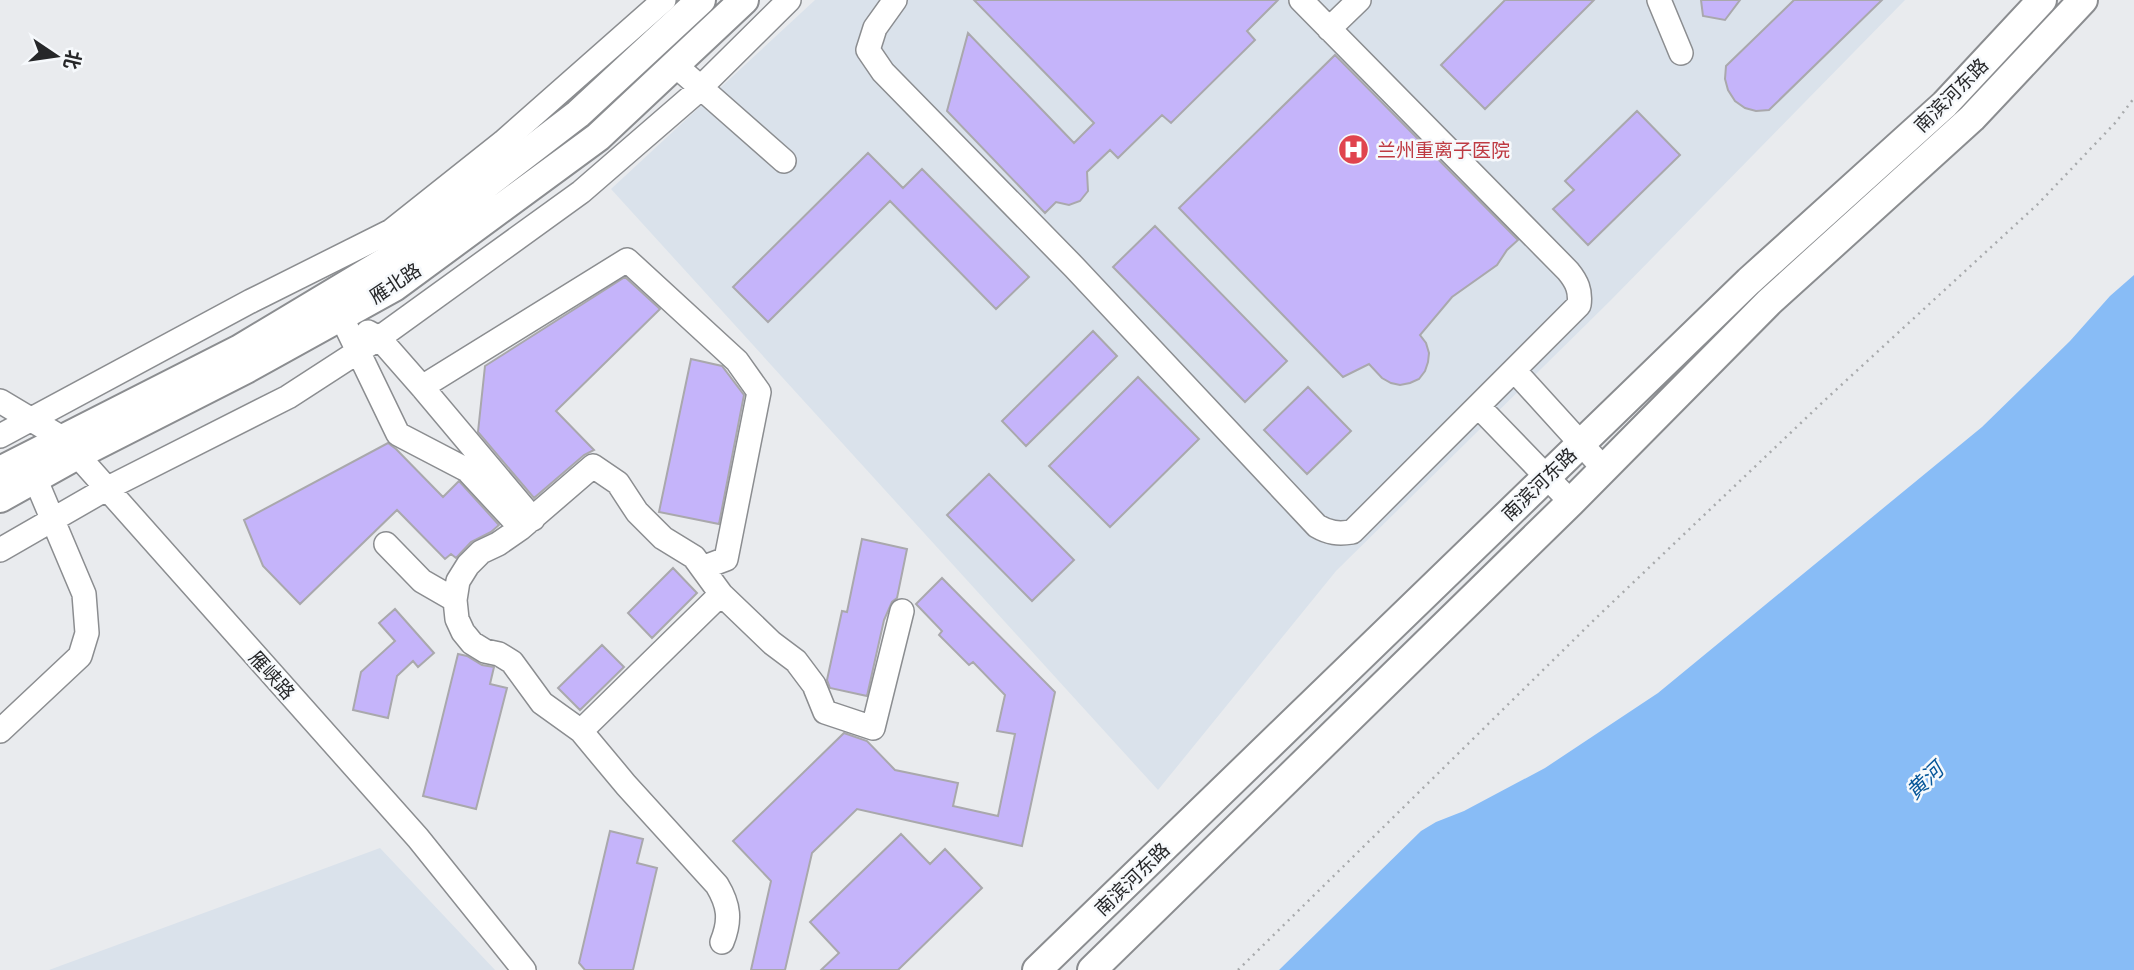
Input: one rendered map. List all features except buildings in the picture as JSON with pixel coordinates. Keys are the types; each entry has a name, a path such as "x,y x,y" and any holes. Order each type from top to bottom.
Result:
{"main road":[{"name":"雁北路","path":"0,498 35,478 70,447 385,262 578,114 701,0"},
{"name":"雁北路","path":"0,471 70,447 246,369 394,287 598,136 744,0"},
{"name":"南滨河东路","path":"1037,970 1749,281 1945,104 2042,0"},
{"name":"南滨河东路","path":"1092,970 1571,502 1769,302 1972,118 2083,0"}],"street":[{"path":"0,436 251,301 391,231 503,142 664,0"},
{"path":"0,550 106,489 288,397 379,338 581,192 701,87 789,0"},
{"path":"895,0 875,28 868,50 883,72 1074,267 1317,526 1340,534 1352,532 1579,306 1578,287 1574,278 1301,0"},
{"path":"1329,29 1359,0"},
{"path":"1659,0 1681,53"},
{"path":"675,65 784,162"},
{"path":"422,387 628,260 737,361 759,392 726,559 702,568"},
{"path":"341,316 379,338 422,387 527,523"},
{"path":"341,316 398,434 467,470 527,523"},
{"path":"1514,370 1604,469"},
{"name":"雁峡路","path":"0,401 70,447 418,838 524,970"},
{"path":"1478,406 1571,502"},
{"path":"722,942 728,928 729,913 725,898 717,885 581,732 542,703 512,662 472,643 457,619 455,600 458,582 468,565 481,552 498,544 527,523 593,466 618,483 637,512 663,538 694,557 720,594 772,643 796,661 814,685 825,712 873,728 902,611"},
{"path":"0,732 80,656 87,633 85,594 35,478"},
{"path":"386,544 422,581 455,600"},
{"path":"581,732 720,594"}],"path":[{"path":"1238,970 1626,590 1825,400 2038,204 2116,122 2134,98"}],"shaded area":[{"path":"815,0 1905,0 1611,300 1336,571 1158,790 611,189"},
{"path":"380,848 495,970 49,970"}],"water":[{"name":"黄河","path":"2134,275 2134,970 1279,970 1421,831 1545,768 1658,693 1982,427 2070,341 2110,296"}],"place":[{"name":"兰州重离子医院","path":"1354,150"}]}
